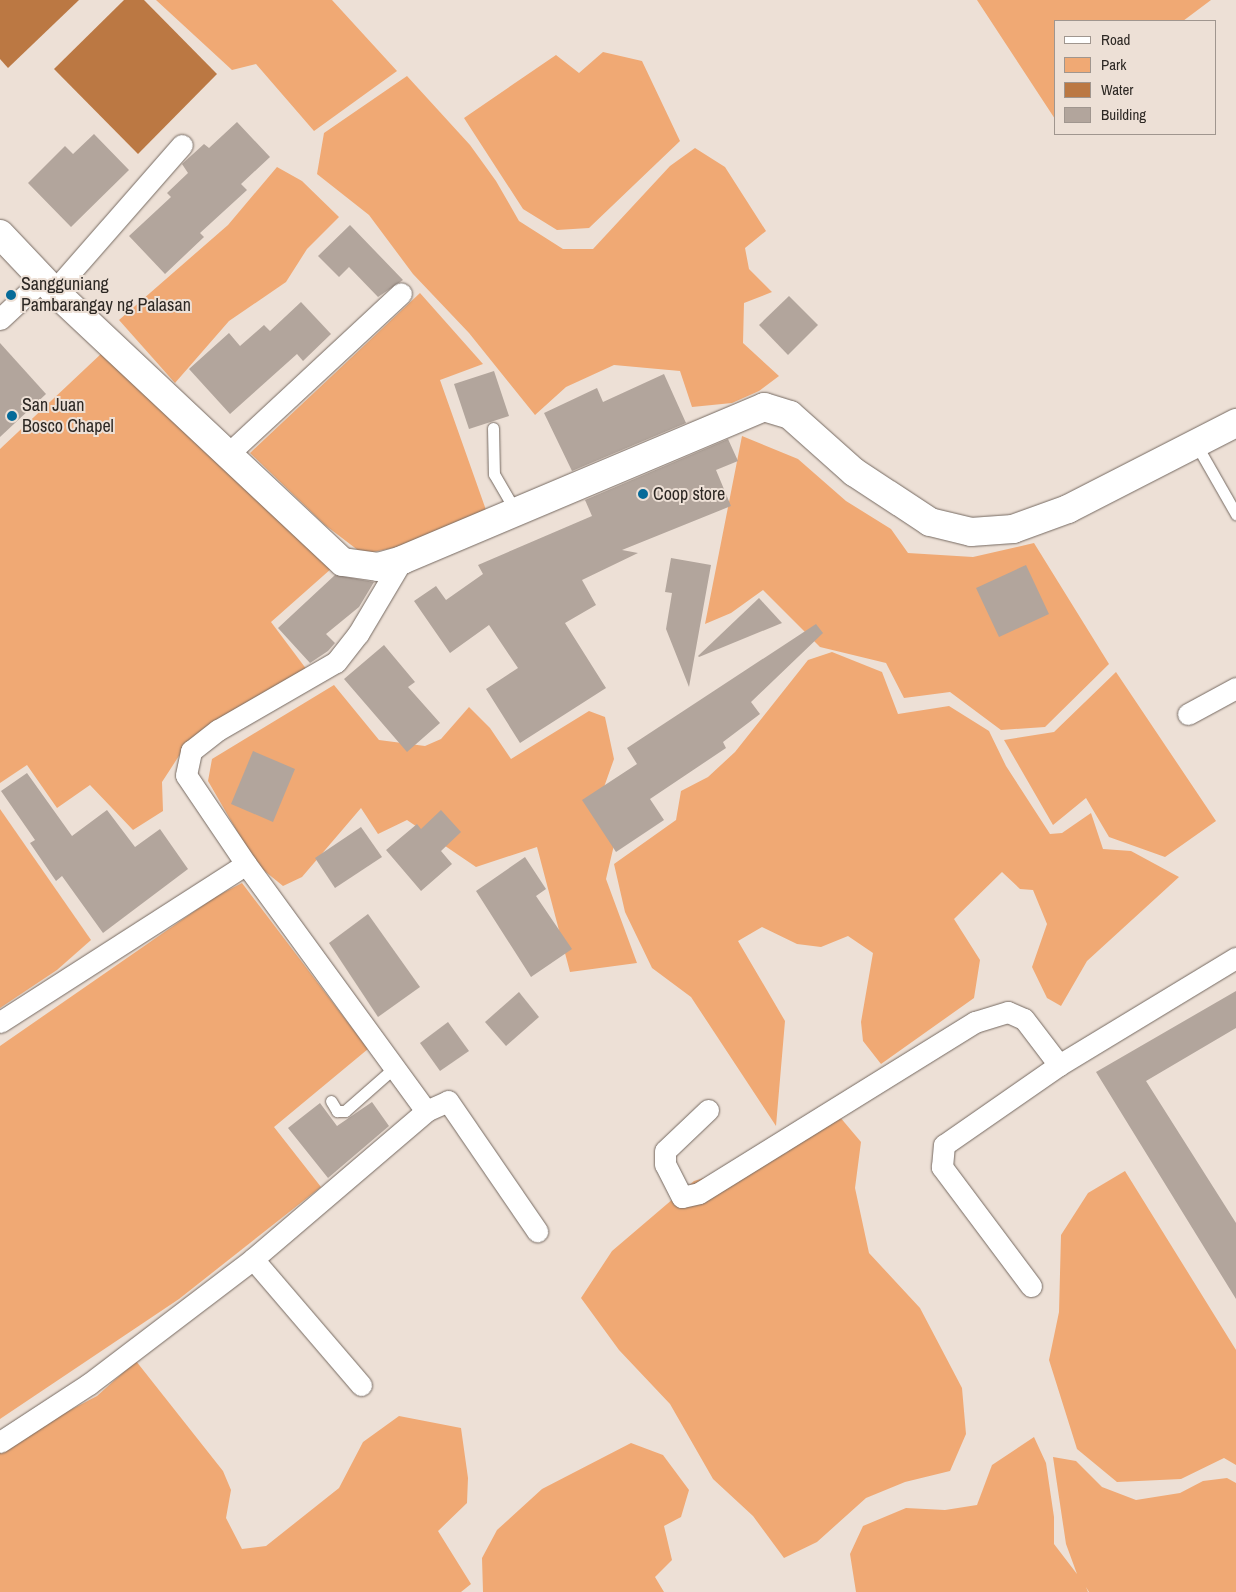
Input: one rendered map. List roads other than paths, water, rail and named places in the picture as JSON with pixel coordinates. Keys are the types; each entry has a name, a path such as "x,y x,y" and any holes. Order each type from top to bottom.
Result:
{"street":[{"path":"0,319 49,285 182,146"},
{"path":"0,234 49,285 342,562 378,567 402,560 764,407 790,415 854,472 930,522 971,532 1014,529 1068,508 1195,442 1236,423"},
{"path":"228,454 401,294"},
{"path":"402,560 358,634 336,662 218,730 191,751 186,776 246,864 396,1066 426,1111"},
{"path":"1188,714 1236,688"},
{"path":"0,1022 246,864"},
{"path":"1031,1286 942,1167 944,1145 1059,1065 1236,958"},
{"path":"708,1110 665,1151 665,1164 682,1197 699,1193 975,1022 1008,1012 1024,1019 1059,1065"},
{"path":"0,1442 89,1384 253,1259 426,1111 448,1101 537,1231"},
{"path":"253,1259 361,1385"}],"lane":[{"path":"493,428 494,474 516,512"},
{"path":"1195,442 1236,514"},
{"path":"331,1101 337,1111 344,1111 396,1066"}],"water":[{"path":"0,0 79,0 8,68 0,59"},
{"path":"124,0 144,0 217,74 138,154 54,69"}],"place":[{"name":"Sangguniang Pambarangay ng Palasan","path":"11,295"},
{"name":"San Juan Bosco Chapel","path":"12,416"},
{"name":"Coop store","path":"643,494"}]}
